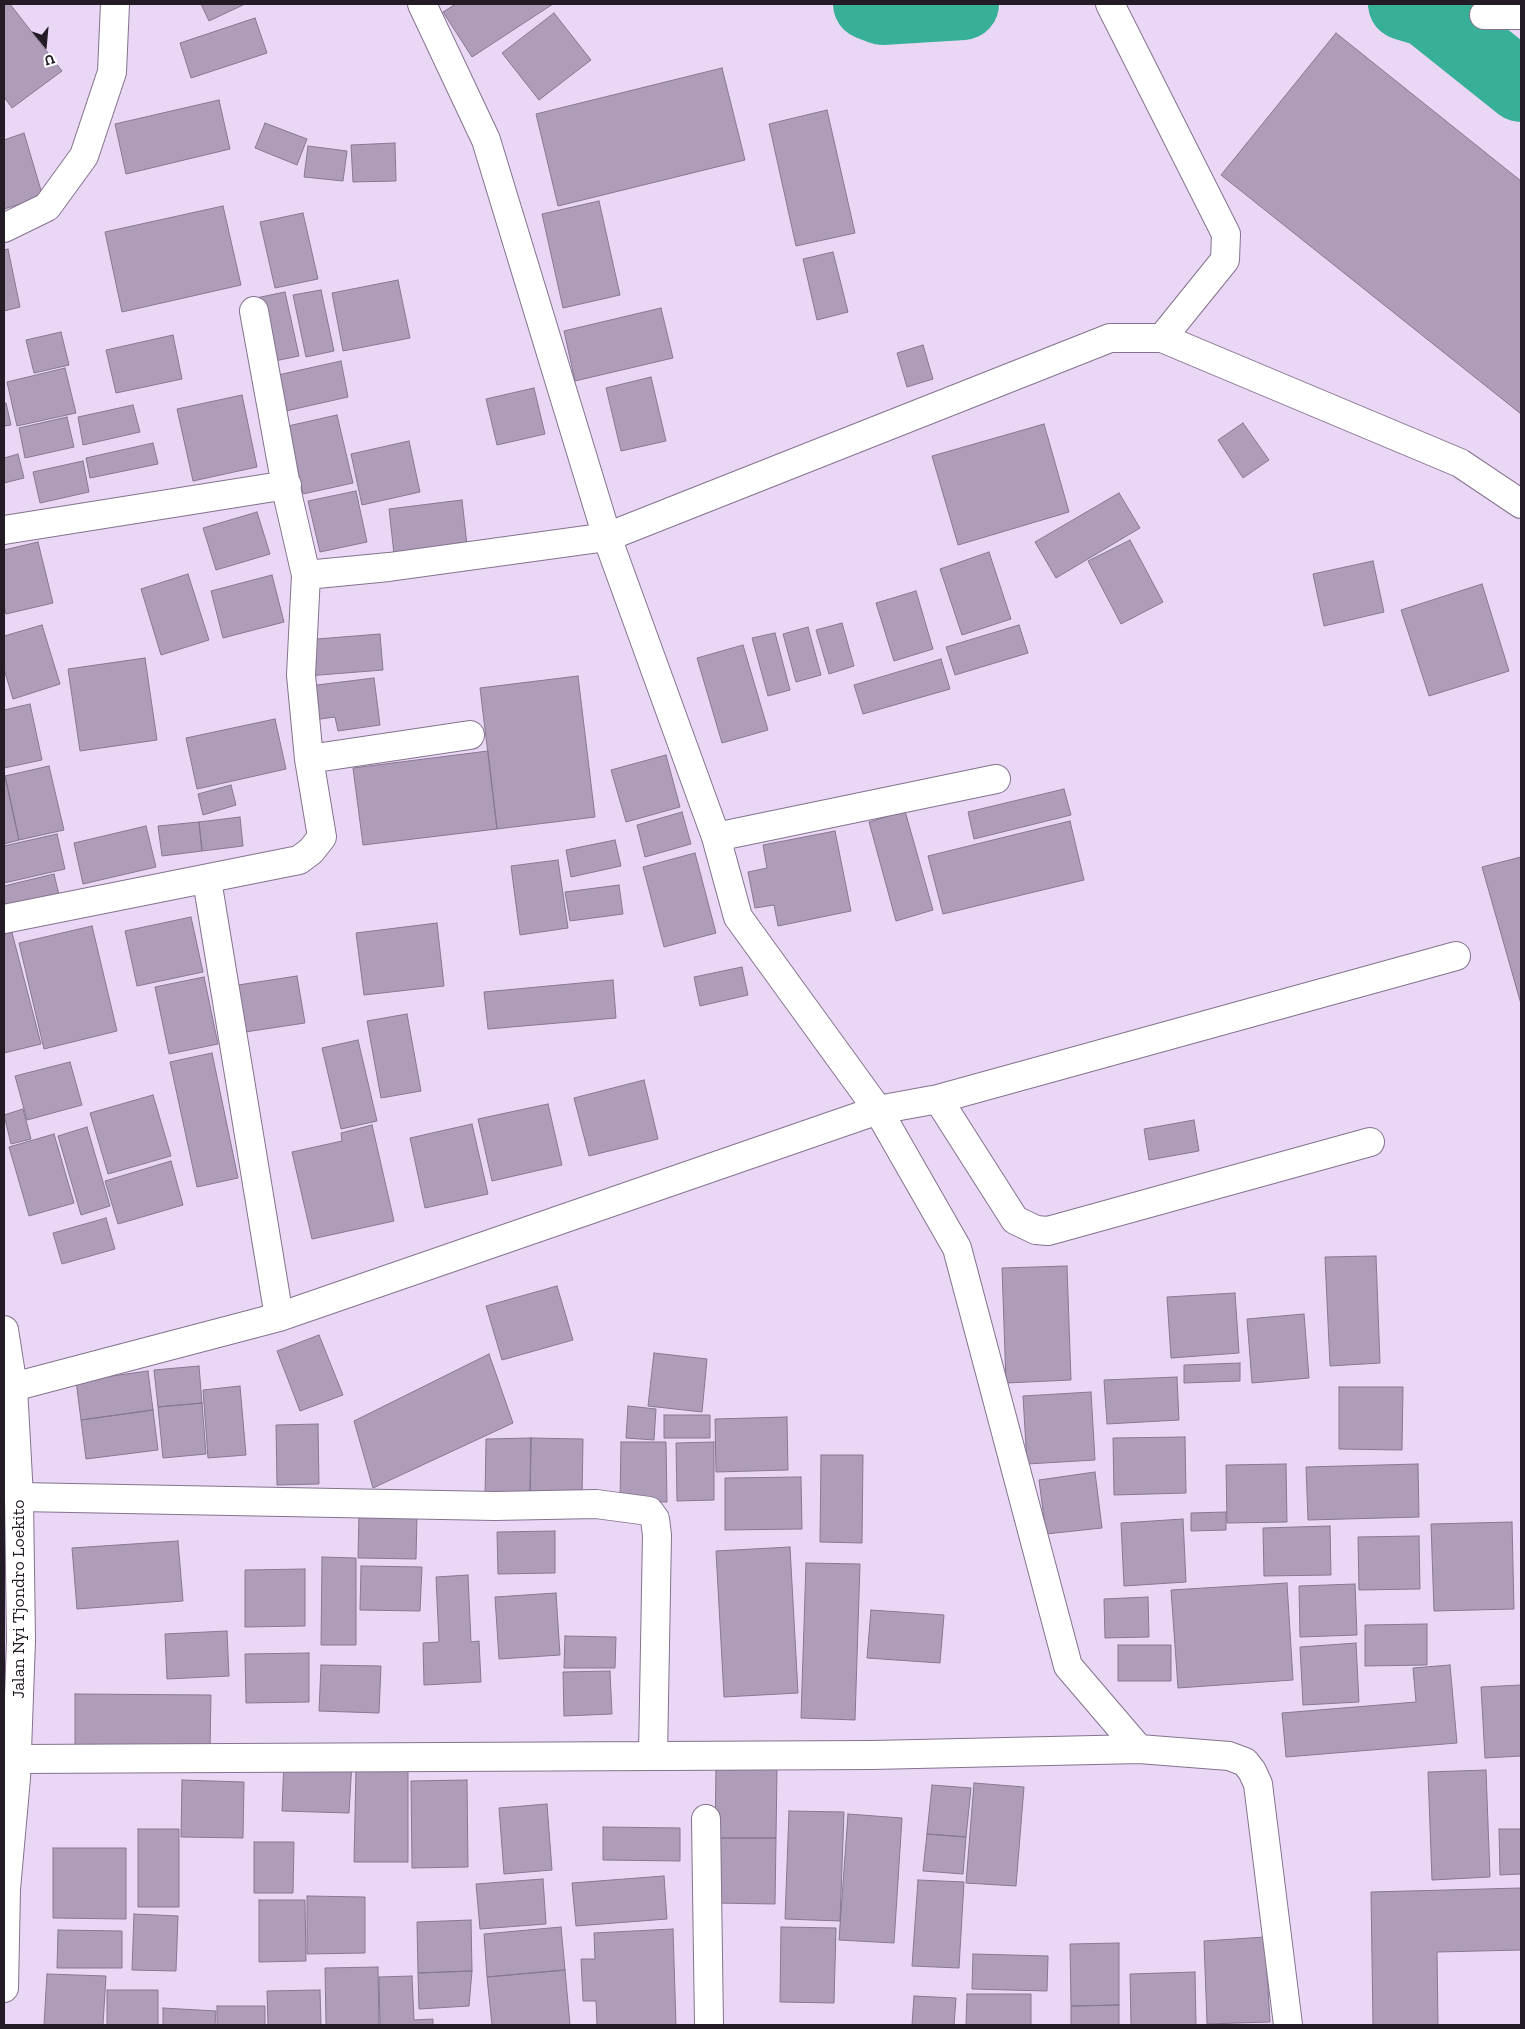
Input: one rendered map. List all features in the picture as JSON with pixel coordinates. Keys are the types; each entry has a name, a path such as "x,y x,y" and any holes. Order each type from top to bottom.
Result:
{"street":[{"path":"4,228 47,207 84,156 112,72 115,4"},
{"path":"422,4 486,140 607,537 716,837 738,917 878,1110 957,1248 1068,1666 1139,1749"},
{"path":"1111,5 1226,234 1225,260 1162,338"},
{"path":"1484,15 1521,15"},
{"path":"4,919 207,880 299,860 311,851 322,837 309,759 301,675 306,575 254,311"},
{"path":"306,575 389,567 607,537 1110,338 1162,338 1460,463 1521,504"},
{"path":"4,530 287,485"},
{"path":"309,759 470,736"},
{"path":"716,837 996,779"},
{"path":"207,880 279,1317"},
{"path":"13,1387 279,1317 878,1110 938,1099 1456,956"},
{"path":"938,1099 1015,1220 1036,1230 1048,1231 1370,1142"},
{"name":"Jalan Nyi Tjondro Loekito","path":"4,1330 13,1387 20,1497 12,1641 12,1771 5,1889 4,1988"},
{"path":"20,1497 496,1506 596,1504 649,1511 655,1519 657,1535 653,1756"},
{"path":"12,1771 653,1756 872,1755 1139,1749 1229,1756 1245,1762 1258,1784 1288,2025"},
{"path":"706,1820 709,2025"}],"building":[{"path":"4,4 10,4 62,71 12,108 4,97"},
{"path":"201,4 245,4 209,21"},
{"path":"456,4 553,4 472,57 443,12"},
{"path":"554,13 591,60 539,100 502,53"},
{"path":"255,18 267,53 191,78 180,43"},
{"path":"1336,33 1521,181 1521,414 1221,175"},
{"path":"722,68 745,160 558,206 536,114"},
{"path":"219,100 230,149 126,174 115,124"},
{"path":"827,110 855,233 796,246 769,124"},
{"path":"265,123 307,139 297,165 255,148"},
{"path":"24,133 43,197 4,209 4,140"},
{"path":"395,143 396,181 353,182 351,145"},
{"path":"308,146 347,151 343,181 304,177"},
{"path":"599,201 620,295 563,308 542,214"},
{"path":"223,206 241,285 122,312 105,232"},
{"path":"303,213 318,279 275,288 260,222"},
{"path":"8,249 20,307 4,311 4,250"},
{"path":"833,252 848,312 817,320 803,259"},
{"path":"398,280 410,338 343,351 332,293"},
{"path":"321,290 334,351 306,357 293,295"},
{"path":"285,292 299,356 270,362 256,298"},
{"path":"661,308 673,358 575,381 564,331"},
{"path":"61,332 69,365 34,373 26,340"},
{"path":"173,335 182,379 116,393 106,350"},
{"path":"923,345 933,379 907,387 897,353"},
{"path":"341,361 348,397 277,413 269,377"},
{"path":"65,368 76,413 17,426 7,382"},
{"path":"651,377 666,441 621,451 606,388"},
{"path":"534,388 545,434 497,445 486,399"},
{"path":"242,395 257,467 193,481 177,409"},
{"path":"4,403 6,403 11,425 4,426"},
{"path":"133,405 140,432 83,445 78,417"},
{"path":"337,415 353,483 303,494 288,426"},
{"path":"67,417 74,447 25,458 19,428"},
{"path":"1243,423 1269,460 1243,478 1218,440"},
{"path":"1044,424 1069,512 958,545 932,456"},
{"path":"409,441 420,492 362,505 351,454"},
{"path":"153,443 158,464 90,478 86,458"},
{"path":"18,454 24,478 4,483 4,458"},
{"path":"83,461 89,492 40,503 33,472"},
{"path":"356,491 367,542 320,552 308,501"},
{"path":"1119,493 1140,528 1056,578 1035,542"},
{"path":"462,500 467,545 394,554 389,509"},
{"path":"257,512 270,554 216,570 203,528"},
{"path":"1130,540 1163,602 1121,624 1088,561"},
{"path":"38,542 53,603 6,614 4,606 4,550"},
{"path":"989,552 1011,619 962,635 940,569"},
{"path":"1373,561 1384,612 1324,626 1313,574"},
{"path":"188,574 209,640 161,655 141,589"},
{"path":"272,575 284,622 223,638 211,591"},
{"path":"1482,584 1509,671 1429,696 1401,610"},
{"path":"916,591 933,649 894,661 876,603"},
{"path":"842,623 854,666 829,674 816,630"},
{"path":"42,625 60,684 13,699 4,669 4,636"},
{"path":"1019,625 1028,653 955,675 946,647"},
{"path":"808,627 821,675 796,682 783,634"},
{"path":"775,633 790,690 768,696 752,638"},
{"path":"380,634 383,670 307,676 304,640"},
{"path":"743,645 768,730 722,743 697,658"},
{"path":"145,658 157,740 80,751 68,669"},
{"path":"941,659 950,689 863,714 854,685"},
{"path":"578,676 595,817 497,829 480,688"},
{"path":"374,678 380,725 338,731 335,717 313,720 309,686"},
{"path":"30,704 42,760 4,768 4,710"},
{"path":"275,719 286,769 197,789 186,738"},
{"path":"488,751 497,829 363,845 353,768"},
{"path":"666,755 680,807 626,822 611,770"},
{"path":"49,766 64,830 19,840 5,776"},
{"path":"4,777 19,840 4,844"},
{"path":"231,785 236,805 203,815 198,794"},
{"path":"1064,789 1071,815 974,839 968,812"},
{"path":"905,811 933,910 896,921 869,822"},
{"path":"682,812 691,844 645,857 637,825"},
{"path":"240,817 243,846 202,851 199,822"},
{"path":"1070,821 1084,880 943,914 928,856"},
{"path":"199,822 202,851 162,856 158,826"},
{"path":"146,826 156,867 83,884 74,843"},
{"path":"835,831 851,911 778,926 774,905 755,908 748,872 767,868 763,845"},
{"path":"57,834 65,869 4,883 4,846"},
{"path":"615,840 621,866 571,877 566,850"},
{"path":"695,853 716,933 664,947 643,867"},
{"path":"1521,857 1521,1004 1482,867"},
{"path":"558,860 568,928 520,935 511,866"},
{"path":"54,874 60,899 4,912 4,886"},
{"path":"619,885 623,914 570,921 565,892"},
{"path":"191,917 203,972 137,986 125,931"},
{"path":"437,923 444,986 364,995 356,933"},
{"path":"10,925 41,1044 4,1053 4,926"},
{"path":"92,926 117,1031 44,1049 19,943"},
{"path":"742,967 748,995 700,1006 694,977"},
{"path":"297,976 305,1023 245,1032 238,985"},
{"path":"204,977 218,1044 169,1054 155,987"},
{"path":"613,980 616,1018 488,1029 484,992"},
{"path":"407,1014 421,1091 381,1098 367,1021"},
{"path":"358,1040 377,1121 341,1129 322,1048"},
{"path":"212,1053 238,1178 197,1187 170,1062"},
{"path":"70,1062 82,1105 27,1120 15,1076"},
{"path":"644,1080 658,1139 589,1156 574,1098"},
{"path":"153,1095 171,1156 108,1174 90,1113"},
{"path":"548,1104 562,1165 492,1181 478,1119"},
{"path":"23,1109 31,1139 11,1144 4,1115"},
{"path":"1194,1120 1199,1151 1149,1160 1144,1129"},
{"path":"472,1124 488,1194 425,1208 410,1138"},
{"path":"372,1125 394,1221 312,1239 292,1152 342,1141 341,1133"},
{"path":"87,1127 110,1206 81,1215 58,1136"},
{"path":"54,1134 74,1203 29,1216 9,1147"},
{"path":"171,1161 183,1205 118,1224 105,1181"},
{"path":"106,1218 115,1249 62,1264 53,1233"},
{"path":"1376,1256 1380,1363 1330,1366 1325,1257"},
{"path":"1067,1266 1071,1380 1006,1383 1002,1268"},
{"path":"557,1286 573,1340 502,1360 486,1306"},
{"path":"1235,1293 1239,1353 1171,1358 1167,1297"},
{"path":"1304,1314 1309,1378 1252,1383 1247,1319"},
{"path":"319,1335 343,1395 300,1411 277,1351"},
{"path":"654,1353 707,1359 702,1412 648,1406"},
{"path":"489,1354 513,1423 373,1488 354,1421"},
{"path":"1240,1363 1240,1381 1184,1383 1184,1365"},
{"path":"199,1366 202,1403 158,1407 154,1370"},
{"path":"148,1371 153,1410 81,1420 76,1381"},
{"path":"1177,1377 1179,1420 1107,1424 1104,1380"},
{"path":"240,1386 246,1455 208,1458 203,1390"},
{"path":"1339,1387 1403,1387 1402,1450 1339,1449"},
{"path":"1091,1392 1095,1460 1027,1464 1023,1396"},
{"path":"202,1403 206,1454 163,1458 158,1407"},
{"path":"628,1406 656,1409 654,1440 626,1438"},
{"path":"153,1410 158,1450 86,1459 81,1420"},
{"path":"664,1415 710,1415 710,1438 664,1438"},
{"path":"787,1417 788,1470 716,1472 715,1419"},
{"path":"318,1424 319,1484 277,1485 276,1425"},
{"path":"1185,1437 1186,1493 1114,1495 1113,1438"},
{"path":"531,1438 583,1439 582,1498 530,1498"},
{"path":"531,1438 530,1498 485,1498 486,1439"},
{"path":"621,1442 666,1442 667,1502 620,1501"},
{"path":"714,1442 714,1500 677,1501 676,1443"},
{"path":"821,1455 863,1455 862,1543 820,1542"},
{"path":"1286,1464 1287,1522 1227,1523 1226,1465"},
{"path":"1418,1464 1419,1517 1308,1520 1306,1467"},
{"path":"1095,1472 1102,1528 1046,1534 1039,1480"},
{"path":"801,1477 802,1529 725,1530 725,1478"},
{"path":"1226,1512 1226,1530 1191,1531 1191,1513"},
{"path":"359,1513 417,1514 416,1559 358,1558"},
{"path":"1183,1519 1186,1582 1124,1586 1121,1523"},
{"path":"1512,1522 1514,1609 1434,1611 1431,1524"},
{"path":"1330,1526 1331,1575 1264,1576 1263,1528"},
{"path":"555,1531 555,1573 498,1574 497,1532"},
{"path":"1419,1536 1420,1589 1359,1590 1358,1537"},
{"path":"178,1541 183,1601 77,1609 72,1548"},
{"path":"790,1547 798,1693 724,1697 716,1551"},
{"path":"322,1557 356,1558 356,1645 321,1645"},
{"path":"806,1563 860,1564 855,1720 801,1718"},
{"path":"361,1566 422,1567 420,1611 360,1610"},
{"path":"305,1569 305,1626 245,1627 245,1570"},
{"path":"468,1575 471,1642 479,1641 481,1682 424,1685 423,1643 439,1642 436,1577"},
{"path":"1287,1583 1293,1680 1178,1688 1171,1590"},
{"path":"1355,1584 1357,1635 1300,1637 1299,1586"},
{"path":"556,1593 560,1655 499,1659 495,1597"},
{"path":"1148,1597 1149,1637 1105,1638 1104,1599"},
{"path":"871,1610 944,1615 940,1663 867,1658"},
{"path":"1427,1624 1427,1665 1365,1666 1365,1625"},
{"path":"227,1631 229,1676 167,1679 165,1634"},
{"path":"565,1636 616,1637 615,1668 564,1668"},
{"path":"1356,1643 1359,1702 1303,1705 1300,1647"},
{"path":"1118,1645 1171,1645 1171,1681 1118,1681"},
{"path":"309,1653 309,1702 246,1703 245,1654"},
{"path":"321,1665 381,1666 379,1713 319,1711"},
{"path":"1450,1665 1457,1743 1286,1757 1282,1713 1416,1702 1413,1668"},
{"path":"610,1671 612,1714 564,1716 563,1672"},
{"path":"1521,1685 1521,1756 1485,1758 1481,1687"},
{"path":"75,1694 211,1695 210,1748 75,1749"},
{"path":"284,1760 352,1762 349,1813 282,1811"},
{"path":"356,1768 408,1769 408,1862 354,1862"},
{"path":"716,1768 777,1769 776,1838 715,1838"},
{"path":"1486,1770 1490,1877 1432,1880 1428,1772"},
{"path":"182,1780 244,1782 243,1838 181,1837"},
{"path":"467,1780 468,1867 412,1868 411,1781"},
{"path":"974,1783 1024,1787 1016,1886 966,1883"},
{"path":"932,1785 971,1788 966,1837 927,1834"},
{"path":"547,1804 552,1870 504,1874 499,1808"},
{"path":"789,1811 844,1812 840,1921 785,1919"},
{"path":"848,1814 902,1818 894,1943 839,1940"},
{"path":"603,1827 680,1828 680,1861 603,1860"},
{"path":"138,1829 179,1829 179,1907 138,1907"},
{"path":"1499,1829 1521,1829 1521,1874 1500,1875"},
{"path":"927,1834 966,1837 963,1874 923,1871"},
{"path":"715,1838 776,1838 775,1904 715,1903"},
{"path":"254,1842 294,1842 293,1893 254,1893"},
{"path":"53,1848 126,1848 126,1919 53,1918"},
{"path":"664,1876 667,1919 576,1926 572,1883"},
{"path":"543,1879 546,1924 480,1929 476,1884"},
{"path":"918,1880 964,1882 959,1968 912,1966"},
{"path":"1521,1888 1521,1950 1437,1952 1438,2025 1373,2025 1371,1892"},
{"path":"307,1896 365,1897 365,1953 307,1954"},
{"path":"259,1900 305,1900 306,1961 259,1962"},
{"path":"134,1914 178,1916 176,1971 132,1970"},
{"path":"471,1920 472,1971 418,1973 417,1922"},
{"path":"561,1927 565,1970 487,1977 484,1934"},
{"path":"781,1927 836,1928 834,2003 780,2002"},
{"path":"673,1929 676,2025 597,2025 596,2001 583,2001 581,1959 595,1959 594,1933"},
{"path":"58,1930 122,1931 122,1968 57,1968"},
{"path":"1265,1937 1270,2022 1207,2024 1204,1941"},
{"path":"1119,1943 1119,2005 1071,2006 1070,1944"},
{"path":"973,1954 1048,1956 1047,1991 972,1989"},
{"path":"378,1967 379,2025 326,2025 325,1968"},
{"path":"565,1970 570,2025 492,2025 487,1977"},
{"path":"472,1971 469,2006 419,2009 418,1973"},
{"path":"1195,1972 1196,2025 1131,2025 1130,1974"},
{"path":"47,1974 106,1976 103,2025 44,2025"},
{"path":"412,1976 414,2020 433,2019 433,2025 380,2025 379,1977"},
{"path":"107,1990 158,1990 158,2025 107,2025"},
{"path":"320,1990 321,2025 268,2025 267,1991"},
{"path":"967,1994 1031,1994 1031,2025 966,2025"},
{"path":"914,1996 956,1998 954,2025 912,2025"},
{"path":"1119,2005 1119,2025 1071,2025 1071,2006"},
{"path":"217,2006 265,2006 265,2025 217,2025"},
{"path":"163,2008 216,2011 215,2025 163,2025"}],"waterway":[{"path":"869,4 882,9 963,4"},
{"path":"1404,4 1427,11 1521,86"}]}
